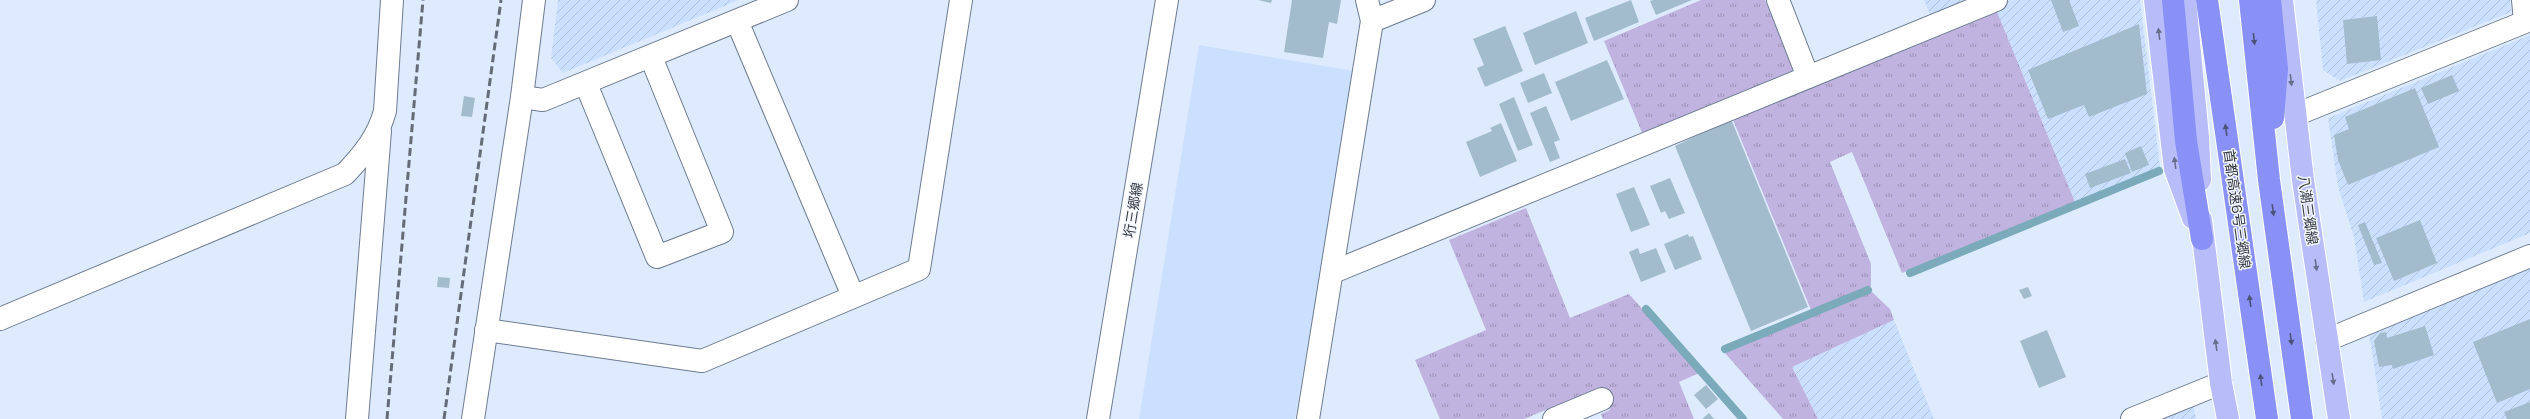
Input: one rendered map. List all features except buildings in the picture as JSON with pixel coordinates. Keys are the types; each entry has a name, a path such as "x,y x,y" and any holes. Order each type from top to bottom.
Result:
{"highway":[{"path":"2173,0 2186,141 2202,239"},
{"name":"首都高速6号三郷線","path":"2207,0 2267,419"},
{"path":"2250,0 2269,180 2302,419"},
{"path":"2269,180 2276,69 2270,0"}],"main road":[{"path":"2155,0 2175,169 2202,239"},
{"path":"2185,0 2198,137 2202,239 2221,383 2228,419"},
{"name":"八潮三郷線","path":"2282,0 2295,115 2339,419"}],"street":[{"path":"357,419 381,128 385,111 392,0"},
{"path":"473,419 522,97 534,0"},
{"path":"522,97 543,100 586,84 787,0"},
{"path":"486,330 702,361 919,269 961,0"},
{"name":"垳三郷線","path":"1098,419 1167,0"},
{"path":"1308,419 1333,272 1372,21 1367,0"},
{"path":"1372,21 1424,0"},
{"path":"1778,0 1808,77"},
{"path":"1333,272 1996,0"},
{"path":"2295,115 2528,21 2524,0"},
{"path":"737,21 853,296"},
{"path":"586,84 657,257 722,232 651,56"},
{"path":"0,319 345,174 364,153 381,128"},
{"path":"2327,340 2530,256"},
{"path":"2132,419 2221,383"},
{"path":"1554,419 1602,399"}],"shaded area":[{"path":"558,0 739,0 563,73 551,58"},
{"path":"1924,0 1969,0 1930,15"},
{"path":"2011,0 2140,0 2160,167 2075,202 1995,7"},
{"path":"2316,0 2510,0 2511,12 2340,81 2323,70"},
{"path":"2530,35 2530,233 2364,302 2354,237 2338,187 2328,118"},
{"path":"1199,45 1354,71 1295,419 1139,419"},
{"path":"2530,266 2530,419 2382,419 2369,333"},
{"path":"1894,320 1934,419 1818,419 1792,367"},
{"path":"2193,403 2196,419 2155,419"}],"green space":[{"path":"1701,0 1765,0 1795,72 1643,135 1604,41"},
{"path":"1995,7 2075,202 1902,273 1852,152 1830,162 1871,264 1871,286 1811,310 1731,115"},
{"path":"1526,208 1570,318 1629,294 1699,373 1679,382 1694,419 1603,419 1601,414 1610,410 1601,387 1524,419 1440,419 1415,360 1486,330 1449,240"},
{"path":"1872,292 1890,309 1894,320 1792,367 1818,419 1783,419 1724,352"}],"waterway":[{"path":"1910,273 2159,171"},
{"path":"1725,349 1868,290"},
{"path":"1646,309 1743,419"}],"railway":[{"path":"387,419 423,0"},
{"path":"444,419 501,0"}]}
